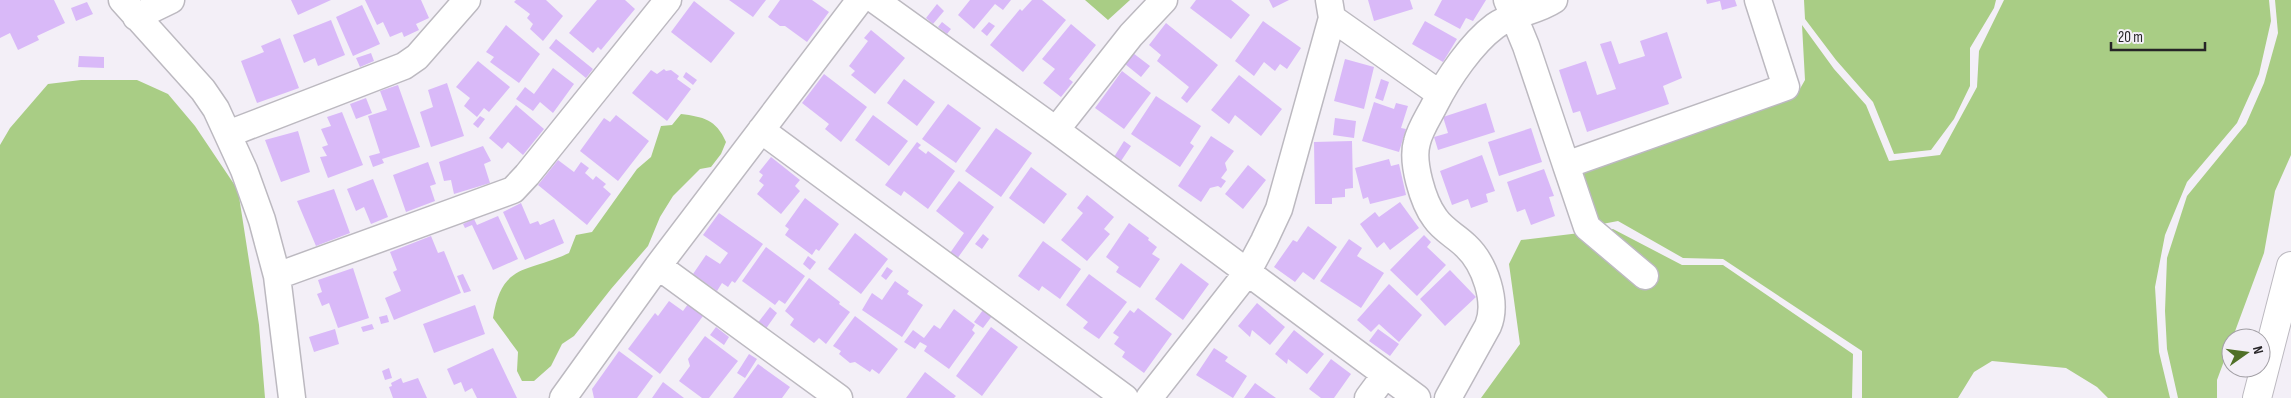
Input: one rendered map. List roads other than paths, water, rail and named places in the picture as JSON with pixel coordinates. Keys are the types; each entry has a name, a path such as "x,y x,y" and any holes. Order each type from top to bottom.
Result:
{"street":[{"path":"129,9 172,0"},
{"path":"228,134 404,66 417,57 467,0"},
{"path":"277,276 513,190 527,176 668,0"},
{"path":"563,398 658,266 860,0"},
{"path":"875,0 1056,130 1417,398"},
{"path":"1056,130 1131,35 1164,0"},
{"path":"1510,8 1536,10 1554,0"},
{"path":"1566,165 1786,87 1758,0"},
{"path":"1448,398 1492,315 1491,300 1476,258 1466,246 1447,232 1434,217 1424,194 1416,166 1417,141 1440,94 1483,36 1497,25 1510,8"},
{"path":"1510,8 1526,46 1587,227 1645,276"},
{"path":"129,9 203,90 216,109 244,170 262,220 277,276 292,398"},
{"path":"1148,398 1247,273 1279,208 1330,9 1440,94"},
{"path":"761,130 1124,398"},
{"path":"658,266 839,398"},
{"path":"2257,398 2291,266"},
{"path":"1368,398 1385,375"}]}
